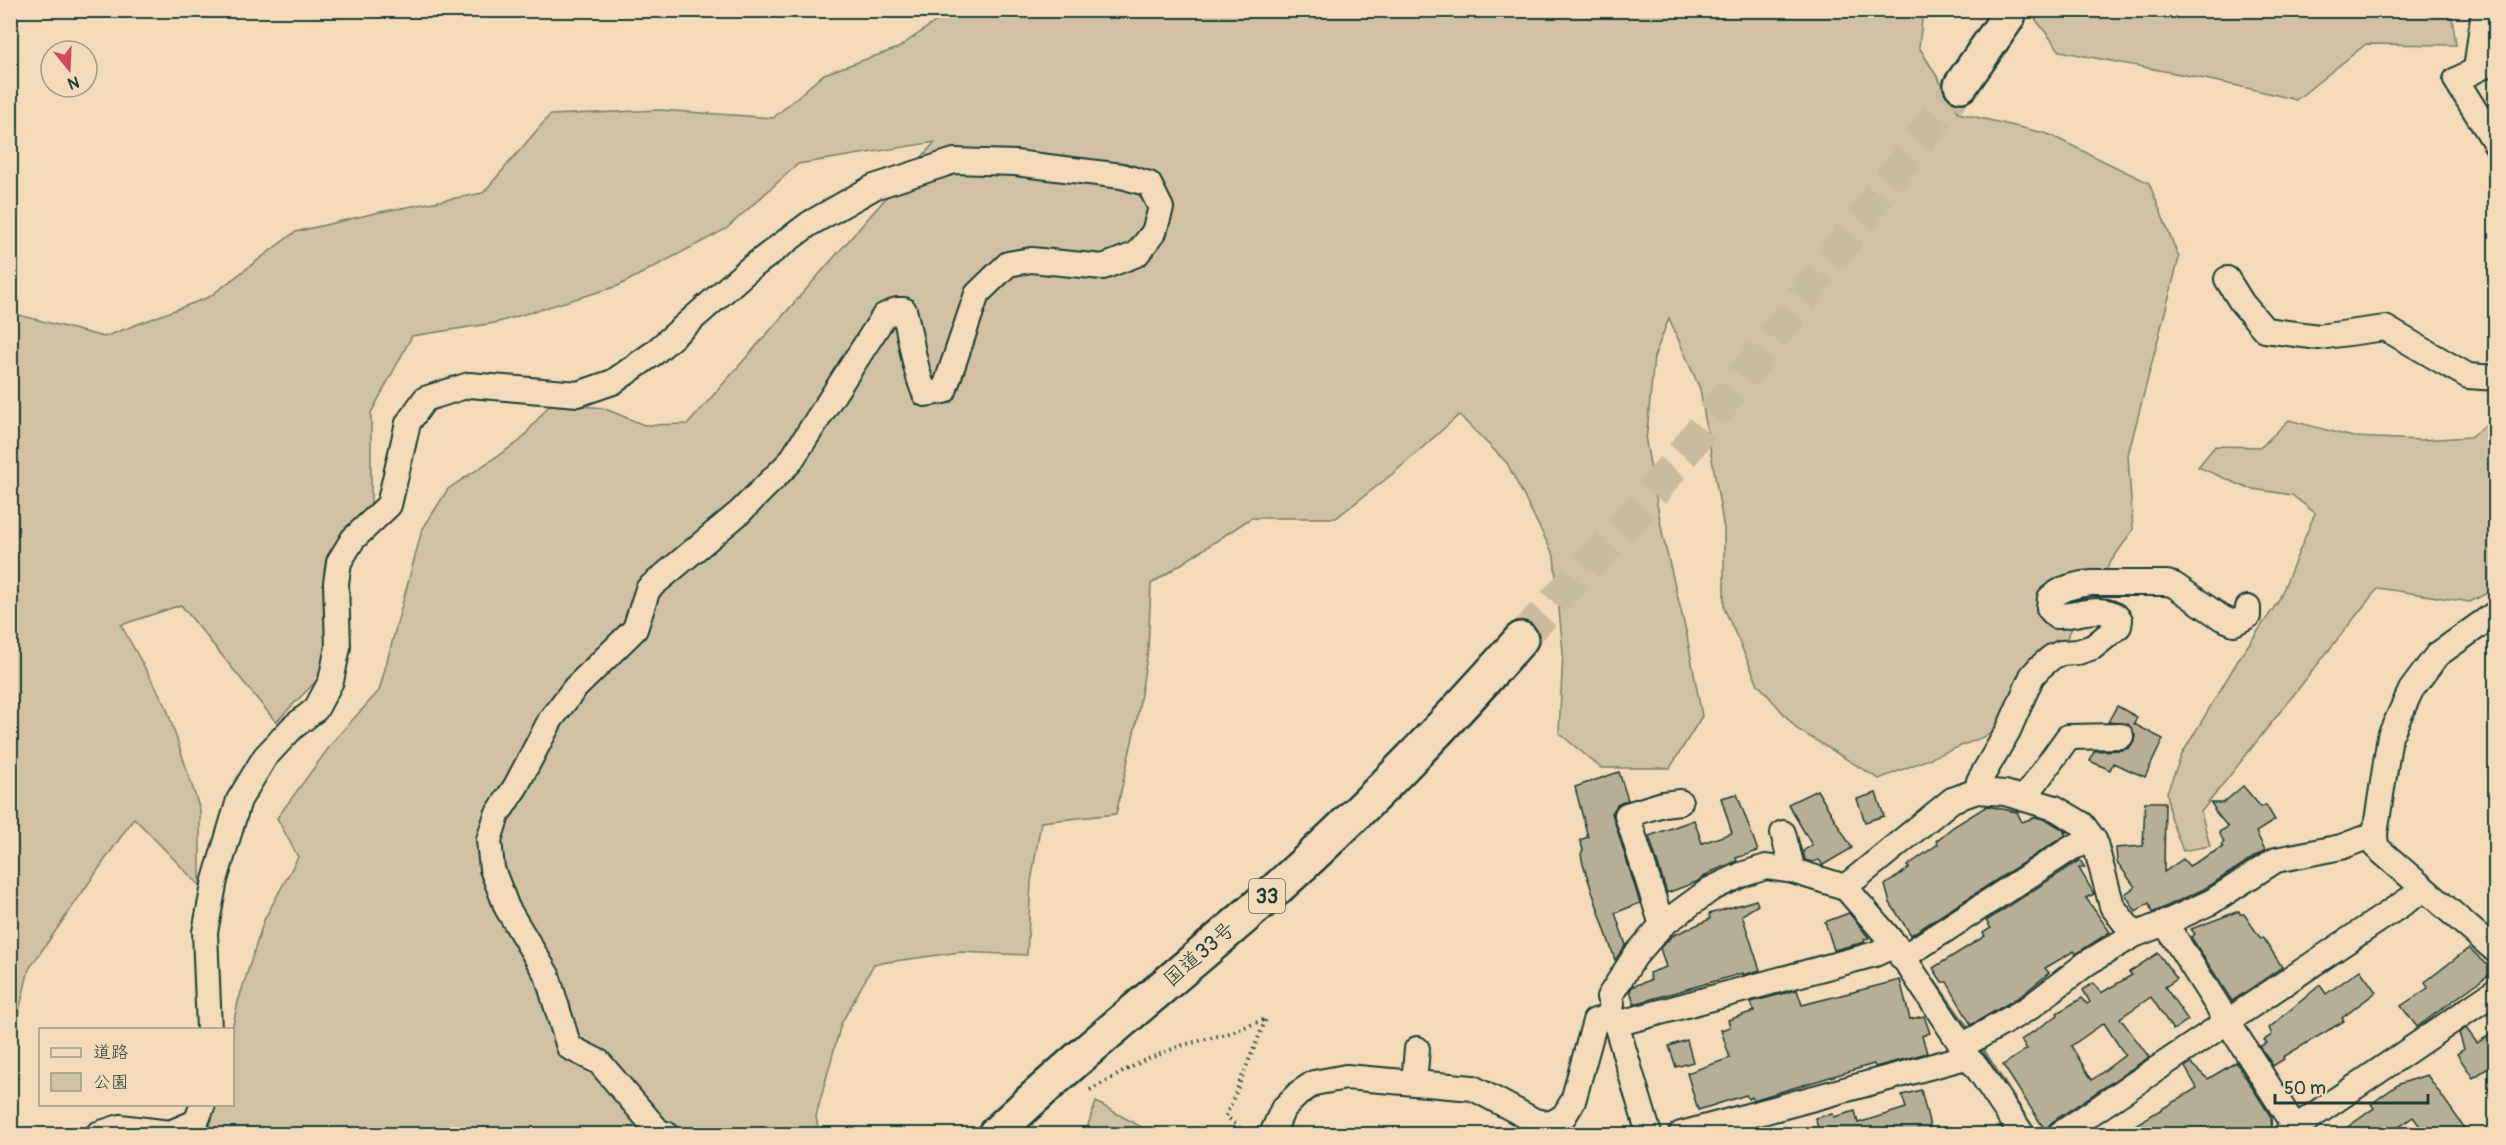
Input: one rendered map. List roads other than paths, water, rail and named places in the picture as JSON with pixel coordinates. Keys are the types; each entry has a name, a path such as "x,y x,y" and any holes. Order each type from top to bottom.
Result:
{"highway":[{"path":"1961,85 2008,17"},
{"name":"国道33号","path":"995,1134 1055,1077 1273,891 1356,813 1450,720 1521,639"}],"street":[{"path":"2484,10 2486,65 2456,80 2496,144"},
{"path":"209,1028 205,932 214,880 239,800 265,757 292,728 316,709 331,681 338,647 336,583 339,562 353,539 389,505 408,423 425,399 469,385 578,393 613,382 654,353 748,270 809,224 874,187 954,160 1015,163 1122,176 1149,184 1161,208 1154,232 1137,254 1103,267 1030,260 1008,264 977,294 944,391 925,394 917,377 916,362 904,310 897,310 884,316 790,462 740,512 648,589 635,628 575,688 550,719 516,786 497,815 489,840 492,869 511,916 547,975 570,1047 599,1062 659,1132 666,1134"},
{"path":"2227,279 2242,303 2265,330 2319,337 2385,328 2468,376 2496,378"},
{"path":"1977,791 1980,781 2008,731 2032,676 2052,657 2093,647 2119,626 2120,620 2116,614 2103,611 2056,616 2049,608 2050,598 2058,592 2081,584 2092,583 2167,583 2175,585 2222,618 2234,623 2248,616 2248,608"},
{"path":"2496,614 2437,655 2411,690 2390,736 2375,834 2376,847 2496,951"},
{"path":"2025,797 2068,737 2121,736"},
{"path":"1845,887 1952,800 1977,791 2005,793 2025,797 2055,808 2082,824 2094,840 2112,906 2134,935"},
{"path":"1662,925 1626,815 1663,804 1680,802"},
{"path":"1783,832 1793,871"},
{"path":"1681,1134 1964,1052 2029,1008 2087,963 2134,935 2165,924 2211,902 2276,861 2341,847 2375,834"},
{"path":"1272,1134 1283,1108 1299,1093 1314,1083 1346,1077 1473,1088 1534,1121 1551,1124 1564,1116 1573,1101 1595,1021 1613,1020 1875,954 1898,952 2073,847 2094,840"},
{"path":"1648,1134 1613,1020 1609,997 1635,956 1662,925 1711,889 1741,875 1766,867 1793,871 1845,887 1898,952 2022,1134"},
{"path":"2060,1134 2227,1024 2423,890"},
{"path":"2165,924 2294,1132 2496,991"},
{"path":"1414,1083 1417,1049"},
{"path":"98,1134 120,1127 170,1133 196,1122 202,1106"}],"waterway":[{"path":"1934,983 1972,1036"},
{"path":"1978,1044 2035,1134"}],"tunnel":[{"path":"1521,639 1646,501 1761,353 1961,85"}]}
